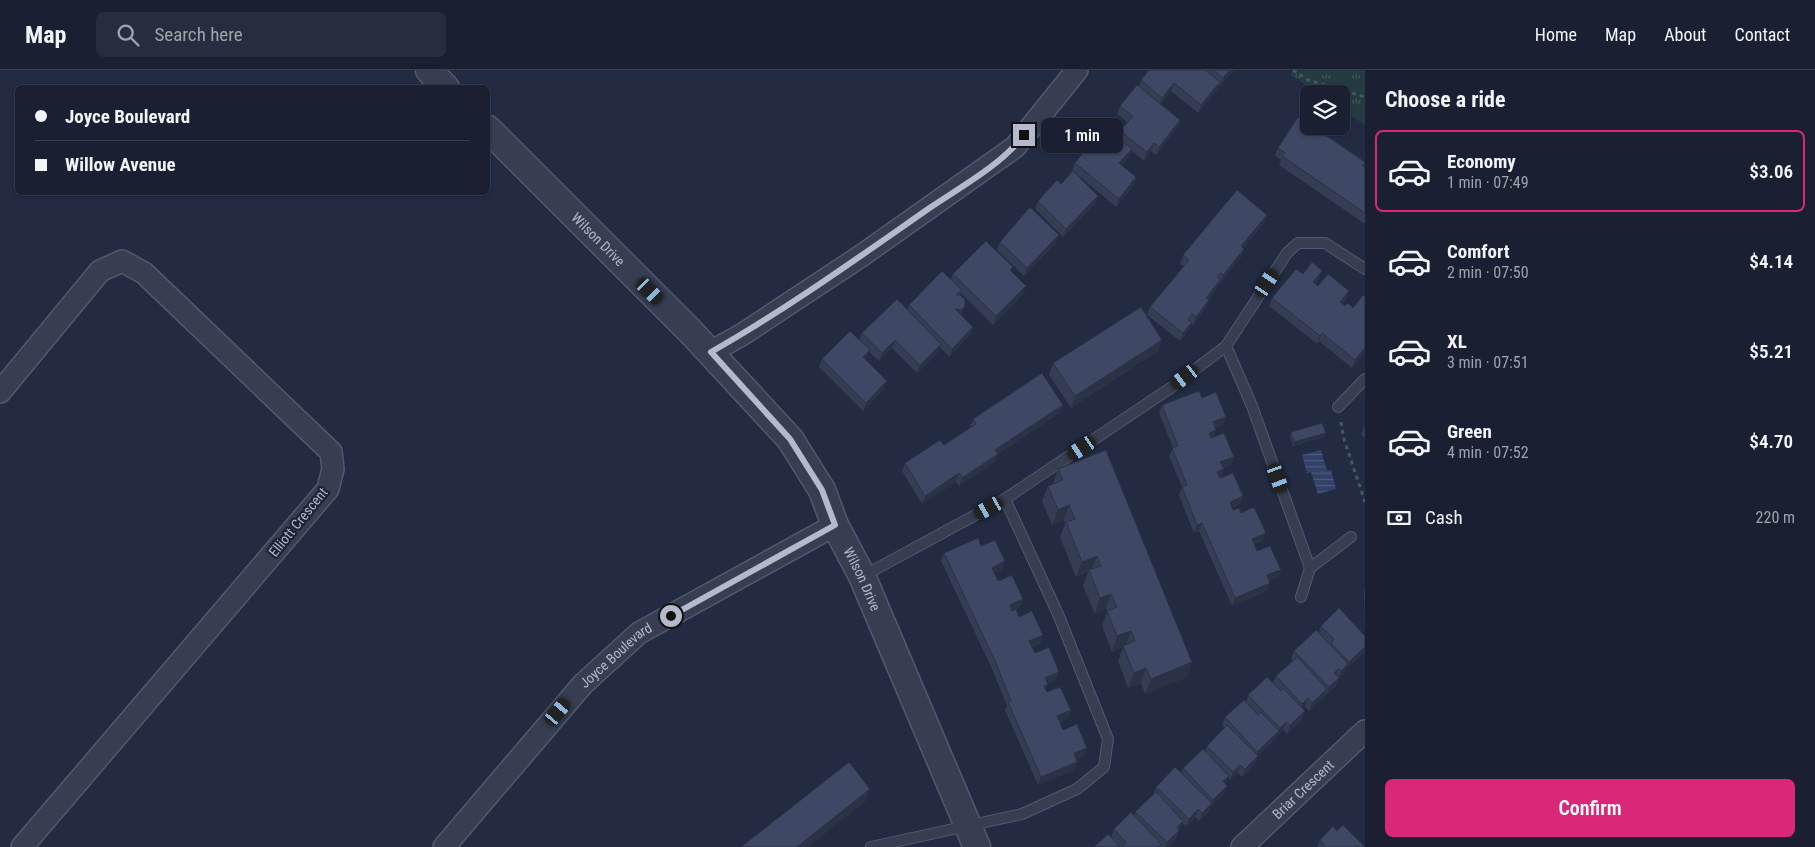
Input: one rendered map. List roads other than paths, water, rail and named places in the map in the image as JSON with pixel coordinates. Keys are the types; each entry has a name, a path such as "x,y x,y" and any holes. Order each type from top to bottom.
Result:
{"street":[{"path":"428,70 443,85"},
{"path":"711,352 853,261 1008,153 1015,147 1077,70"},
{"name":"Wilson Drive","path":"490,131 711,352 790,439 822,490 835,525 862,576 972,836"},
{"name":"Elliott Crescent","path":"0,392 100,270 122,261 144,273 331,452 333,469 328,489 22,847"},
{"name":"Joyce Boulevard","path":"444,847 583,684 639,633 835,525"},
{"name":"Briar Crescent","path":"1242,847 1365,732"}],"lane":[{"path":"862,576 1005,499 1172,388 1226,346 1287,253 1298,243 1311,241 1325,243 1365,270"},
{"path":"1226,346 1252,406 1310,568"},
{"path":"1338,407 1365,378"},
{"path":"870,847 972,836 1077,790 1104,767 1108,739 1058,614 1005,499"},
{"path":"1301,597 1310,568 1351,537"}],"water":[{"path":"1321,450 1327,471 1331,470 1336,489 1318,494 1311,472 1307,473 1302,455"}]}
